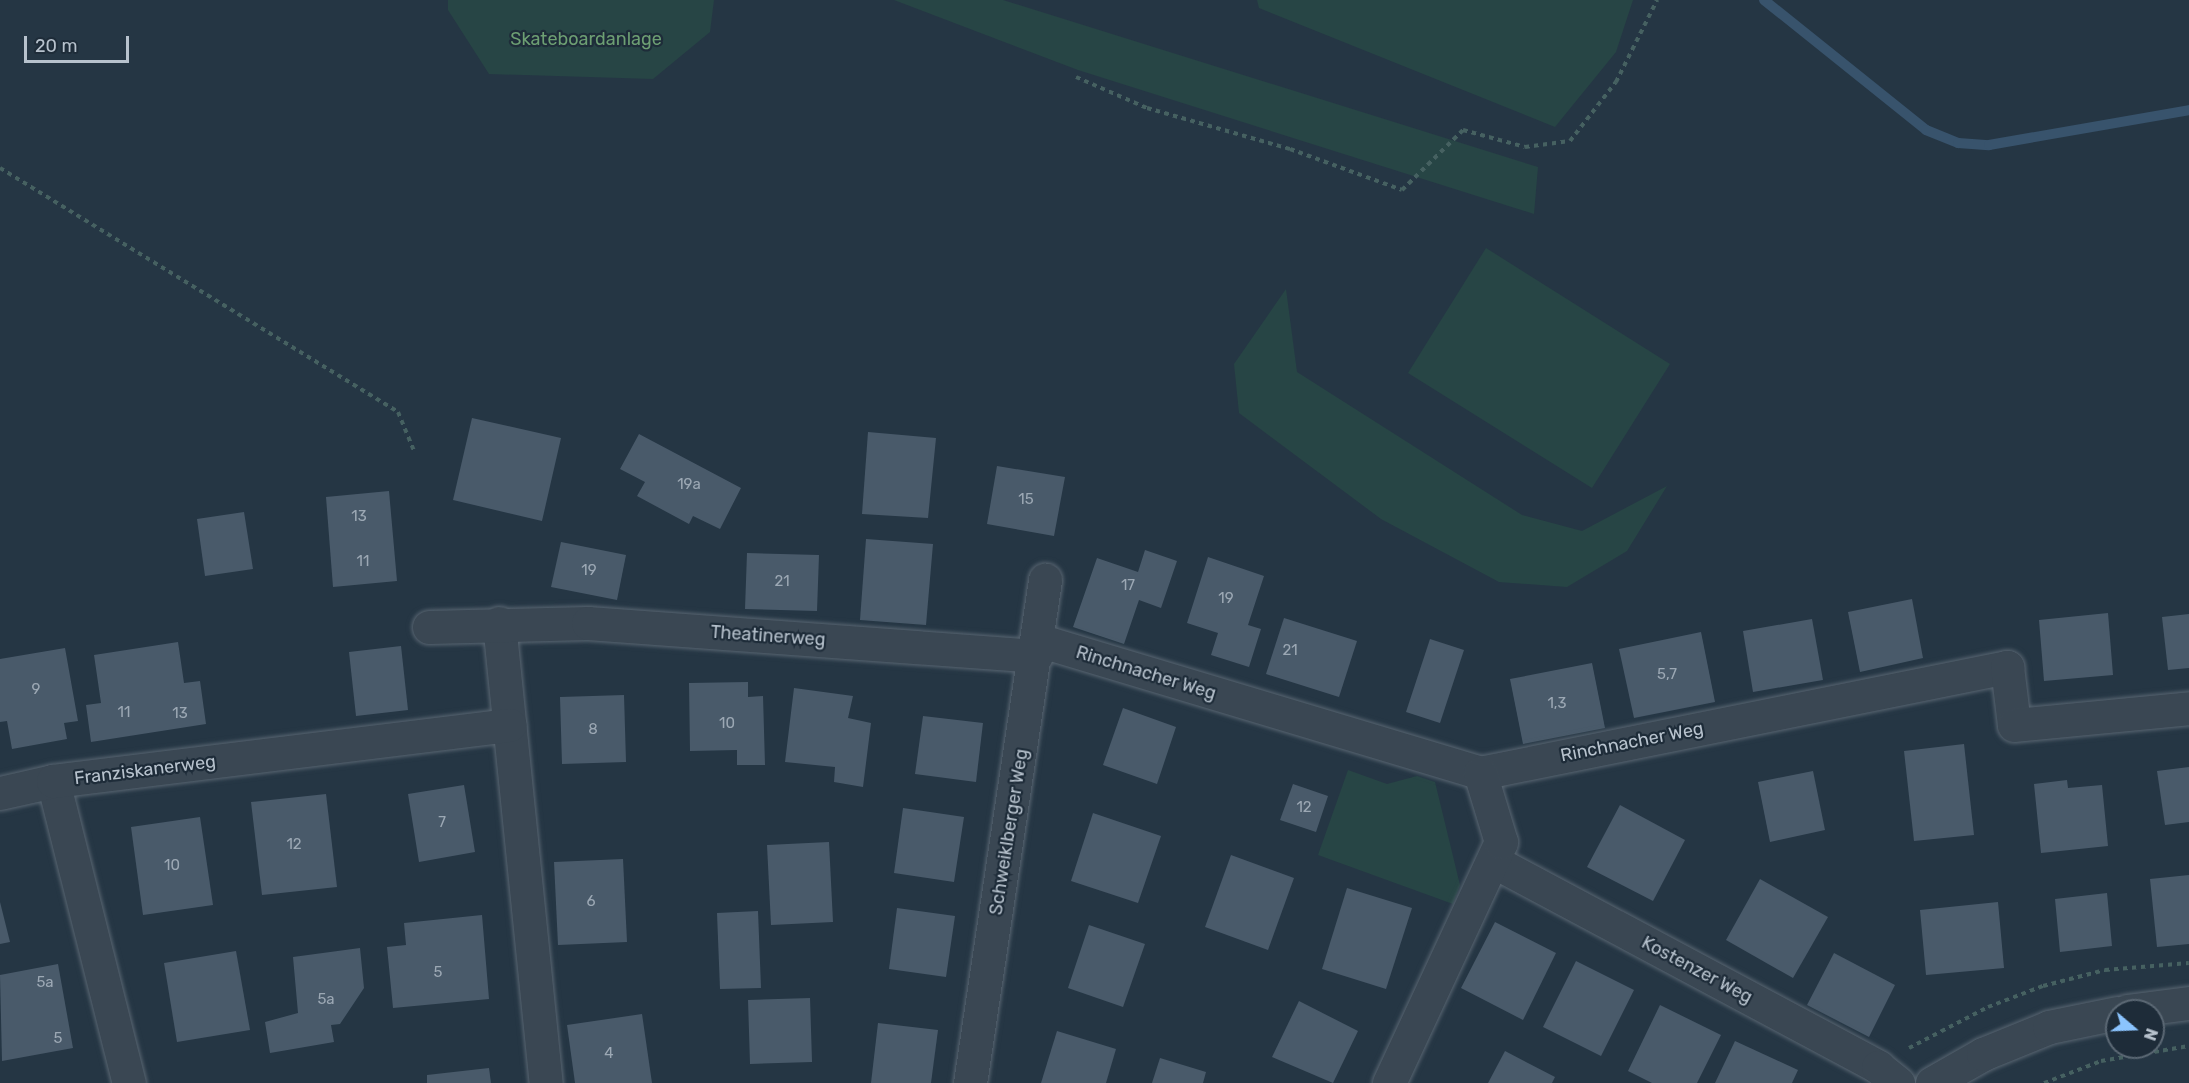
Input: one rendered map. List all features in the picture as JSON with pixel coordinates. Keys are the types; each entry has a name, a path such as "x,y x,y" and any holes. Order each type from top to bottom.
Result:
{"street":[{"name":"Schweiklberger Weg","path":"970,1083 1037,648 1045,580"},
{"name":"Theatinerweg","path":"429,627 499,623 588,623 1037,648"},
{"path":"499,623 546,1083"},
{"name":"Rinchnacher Weg","path":"1037,648 1480,773 2007,667 2014,725 2189,708"},
{"name":"Franziskanerweg","path":"129,1083 53,781 510,725"},
{"path":"1389,1083 1501,842 1480,773"},
{"path":"0,793 53,781"},
{"name":"Kostenzer Weg","path":"1493,861 1878,1067 1898,1083"},
{"path":"2165,1006 2189,1003"},
{"path":"1932,1083 1983,1054 2049,1027 2105,1015"}],"path":[{"path":"1076,77 1147,108 1290,149 1402,190 1463,130 1525,147 1570,141 1616,82 1657,0"},
{"path":"0,168 398,412 414,451"},
{"path":"2044,1083 2101,1061 2189,1046"}],"green space":[{"name":"Skateboardanlage","path":"448,0 714,0 710,32 653,79 489,74 448,10"},
{"path":"894,0 1003,0 1538,167 1534,214 1078,70"},
{"path":"1257,0 1633,0 1616,52 1555,127 1259,8"},
{"path":"1486,248 1670,364 1592,488 1408,373"},
{"path":"1286,289 1297,372 1522,515 1582,531 1667,486 1627,551 1567,587 1499,582 1381,519 1239,413 1234,364"},
{"path":"1348,770 1387,784 1417,776 1435,782 1460,885 1453,904 1318,855"}],"building":[{"path":"472,418 561,438 542,521 453,500"},
{"path":"868,432 936,438 928,518 862,514"},
{"path":"639,434 741,488 720,529 693,516 689,524 637,496 645,482 620,469"},
{"path":"997,466 1065,477 1054,536 987,524"},
{"path":"389,491 397,581 333,587 326,497"},
{"path":"244,512 253,569 205,576 197,519"},
{"path":"866,539 933,544 926,625 860,620"},
{"path":"561,542 626,555 617,600 551,587"},
{"path":"1145,550 1177,561 1161,608 1139,600 1124,644 1073,627 1097,558 1138,572"},
{"path":"747,553 819,555 817,611 745,609"},
{"path":"1208,557 1264,576 1248,625 1261,629 1249,667 1211,655 1218,633 1187,623"},
{"path":"1912,599 1923,658 1860,672 1848,612"},
{"path":"2108,613 2113,675 2044,681 2039,620"},
{"path":"2189,614 2189,668 2168,670 2162,617"},
{"path":"1284,618 1357,641 1339,697 1266,674"},
{"path":"1812,619 1823,680 1753,692 1743,631"},
{"path":"1701,632 1715,702 1634,718 1619,649"},
{"path":"1430,639 1464,650 1440,723 1406,712"},
{"path":"178,642 184,683 200,681 206,724 91,742 86,705 101,703 94,655"},
{"path":"401,646 408,710 356,716 349,652"},
{"path":"65,648 78,721 64,723 67,739 12,749 7,721 0,722 0,659"},
{"path":"1592,663 1605,728 1523,744 1510,679"},
{"path":"748,682 748,697 763,696 765,765 737,765 737,750 690,751 689,683"},
{"path":"794,688 853,696 848,718 871,723 863,787 834,782 835,767 785,762"},
{"path":"624,695 626,762 562,764 560,697"},
{"path":"1123,708 1176,727 1157,784 1103,765"},
{"path":"923,716 983,723 976,782 915,774"},
{"path":"1964,744 1974,835 1914,841 1904,751"},
{"path":"2189,767 2189,822 2165,825 2157,771"},
{"path":"1813,771 1825,830 1770,842 1758,782"},
{"path":"2067,780 2068,788 2102,785 2108,846 2041,853 2034,784"},
{"path":"1293,784 1328,796 1316,832 1280,820"},
{"path":"464,785 475,852 419,862 408,794"},
{"path":"326,794 337,887 262,895 251,802"},
{"path":"1620,805 1685,840 1653,901 1587,867"},
{"path":"903,808 964,817 954,882 894,873"},
{"path":"1093,813 1161,836 1138,903 1071,881"},
{"path":"200,817 213,905 143,915 131,827"},
{"path":"829,842 833,922 771,925 767,845"},
{"path":"1231,855 1294,878 1268,950 1205,927"},
{"path":"623,859 627,942 558,945 554,862"},
{"path":"2189,875 2189,944 2157,947 2150,879"},
{"path":"1760,879 1828,917 1793,978 1726,940"},
{"path":"1347,888 1412,908 1386,989 1322,969"},
{"path":"2107,893 2112,946 2060,952 2055,899"},
{"path":"0,902 10,942 0,944"},
{"path":"1998,902 2004,968 1926,975 1920,910"},
{"path":"897,908 955,916 946,977 889,969"},
{"path":"758,911 761,988 720,989 717,913"},
{"path":"482,915 489,999 393,1008 387,947 406,945 404,923"},
{"path":"1495,922 1556,953 1523,1020 1461,988"},
{"path":"1089,925 1145,944 1123,1007 1068,988"},
{"path":"360,948 364,988 340,1024 331,1025 334,1042 270,1053 265,1022 298,1013 293,957"},
{"path":"236,951 250,1030 177,1042 164,963"},
{"path":"1834,953 1895,985 1869,1037 1807,1005"},
{"path":"1576,961 1634,990 1601,1056 1543,1027"},
{"path":"58,964 73,1048 2,1061 0,975"},
{"path":"810,998 812,1062 750,1064 748,1000"},
{"path":"1299,1001 1358,1031 1333,1083 1272,1057"},
{"path":"1660,1005 1721,1035 1697,1083 1652,1083 1628,1071"},
{"path":"642,1014 652,1083 575,1083 567,1025"},
{"path":"878,1023 938,1030 931,1083 871,1083"},
{"path":"1057,1031 1116,1049 1106,1083 1041,1083"},
{"path":"1735,1041 1798,1070 1792,1083 1715,1083"},
{"path":"1505,1051 1555,1077 1552,1083 1488,1083"},
{"path":"1160,1058 1206,1072 1203,1083 1152,1083"},
{"path":"489,1068 491,1083 427,1083 427,1075"}],"waterway":[{"path":"1764,0 1926,130 1958,143 1989,145 2189,110"}]}
